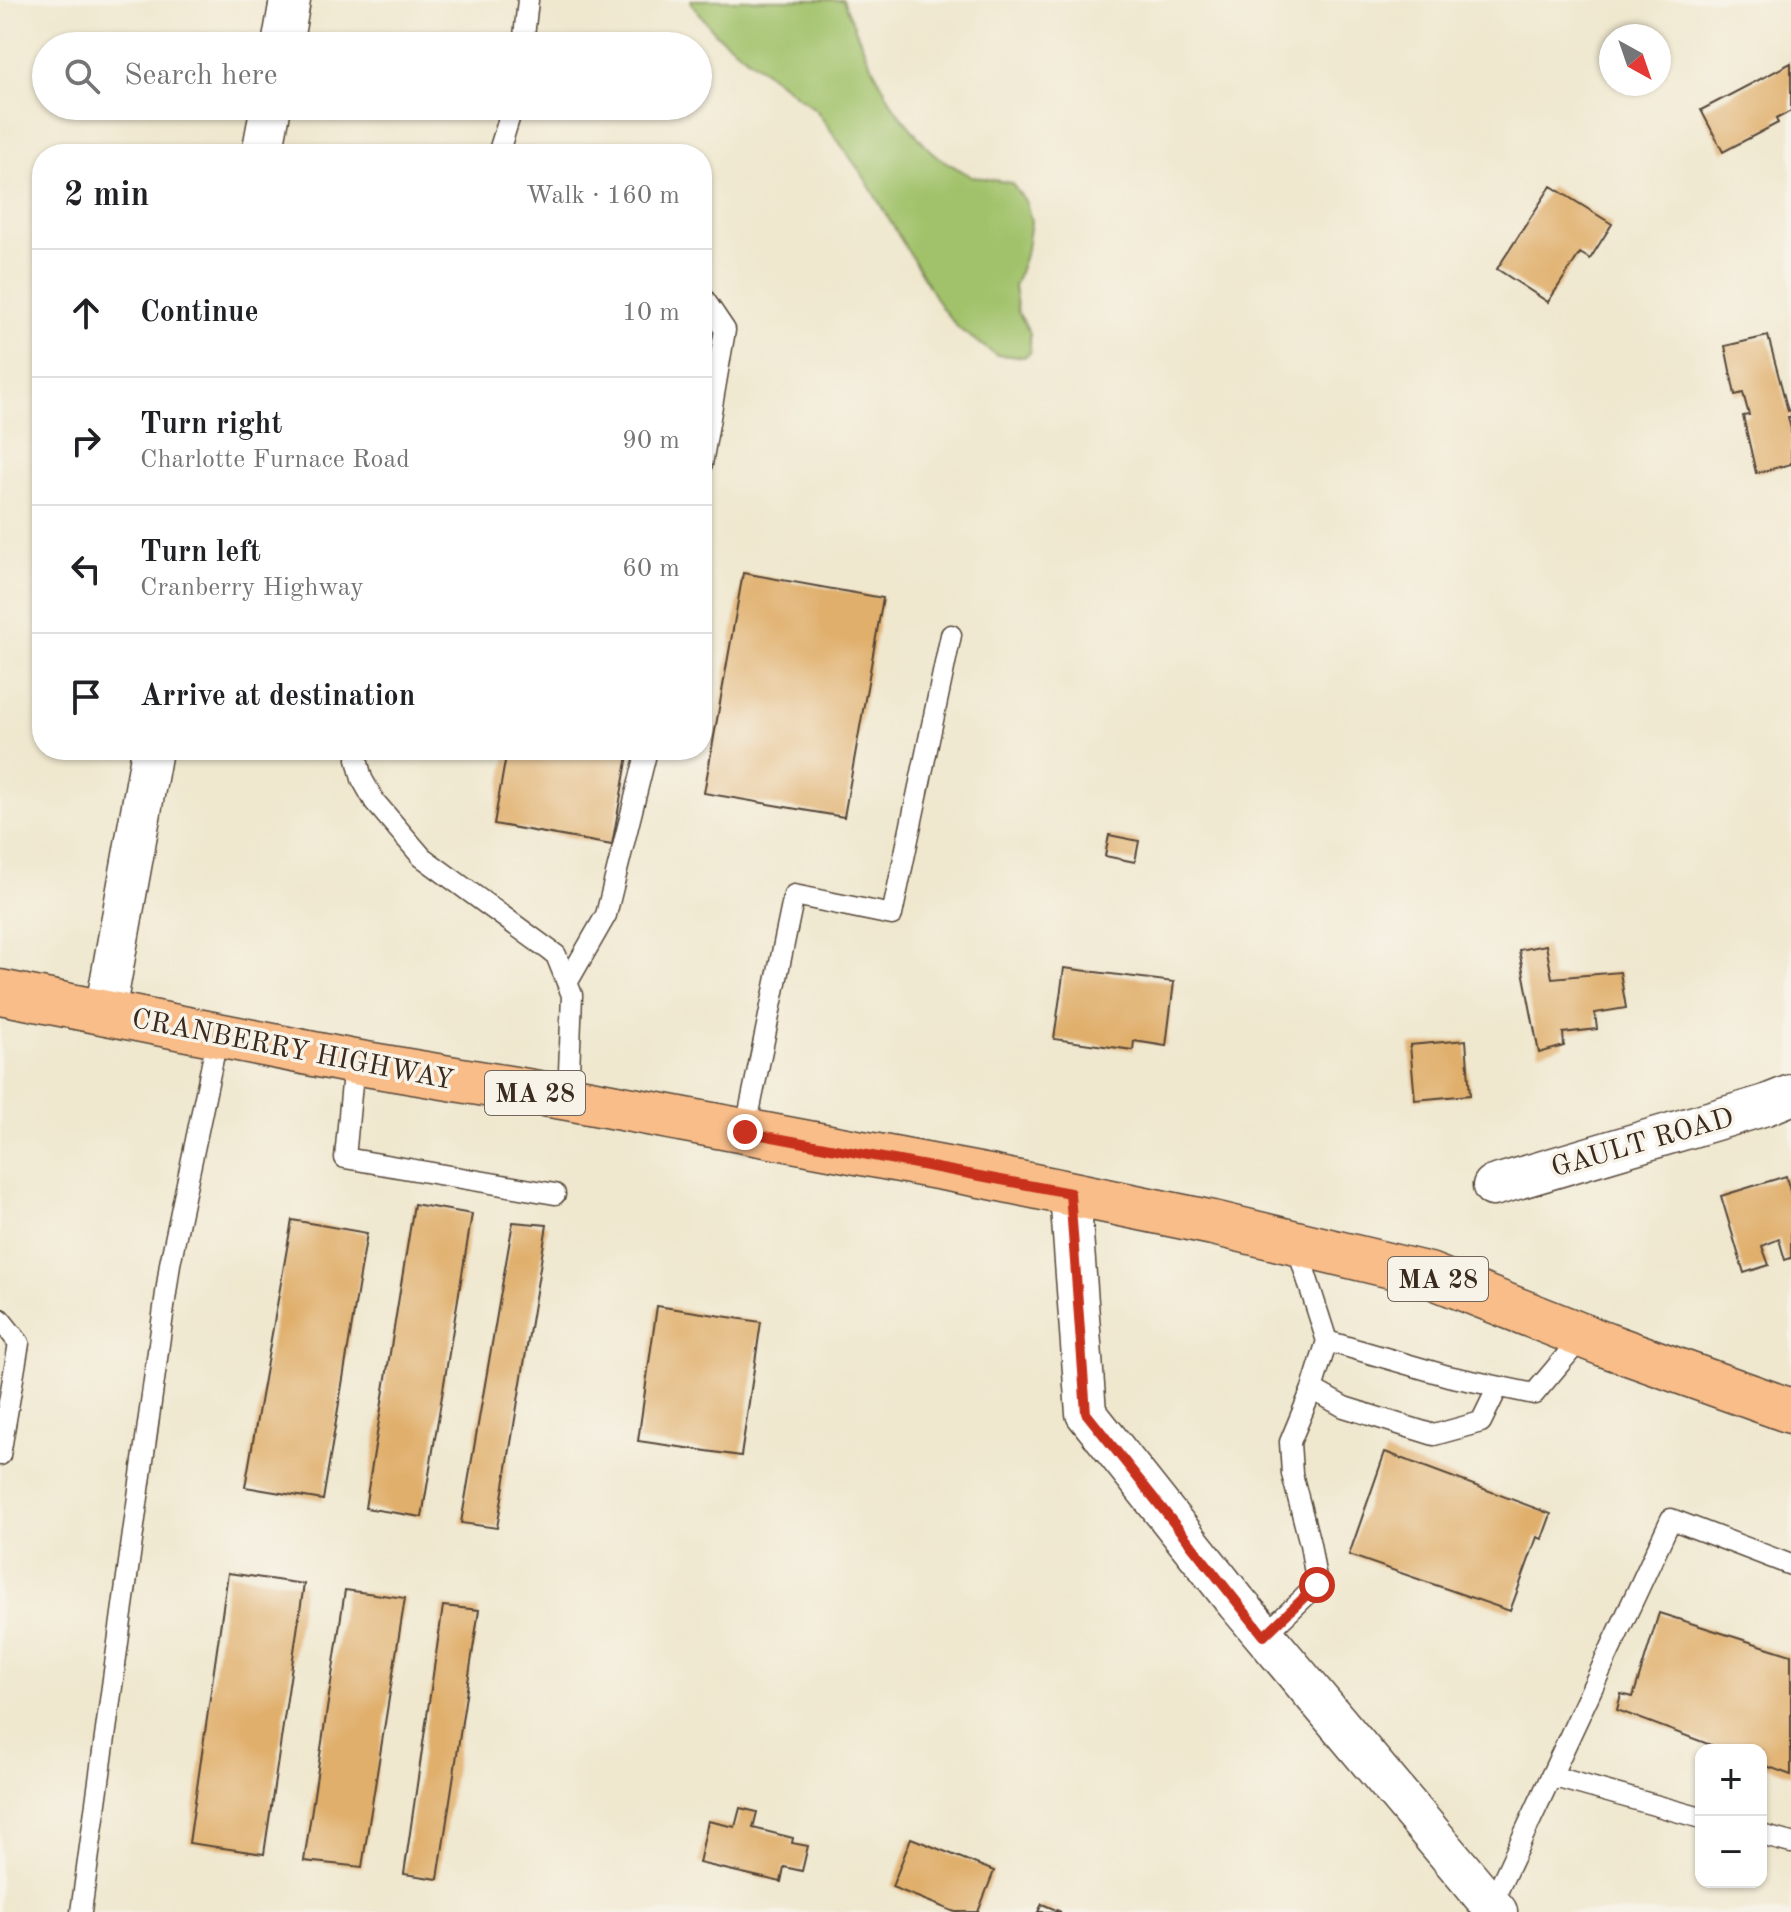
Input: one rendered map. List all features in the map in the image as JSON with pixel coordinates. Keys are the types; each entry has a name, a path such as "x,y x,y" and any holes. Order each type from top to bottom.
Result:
{"main road":[{"name":"CRANBERRY HIGHWAY","path":"0,992 354,1062 568,1098 1070,1193 1296,1242 1429,1275 1583,1336 1791,1411"}],"street":[{"path":"287,32 297,2"},
{"path":"264,144 268,120"},
{"path":"105,1012 150,760"},
{"name":"GAULT ROAD","path":"1493,1186 1791,1095"},
{"path":"1070,1193 1086,1413 1264,1636 1494,1908"}],"lane":[{"path":"525,32 528,0"},
{"path":"501,144 509,120"},
{"path":"712,311 725,330 712,406"},
{"path":"745,1132 794,895 892,915 951,635"},
{"path":"357,760 362,779 375,802 422,857 556,955 572,995 568,1098"},
{"path":"567,983 606,915 645,760"},
{"path":"81,1912 170,1264 218,1035"},
{"path":"354,1062 345,1158 555,1194"},
{"path":"1264,1636 1317,1585 1292,1474 1290,1442 1312,1389 1327,1341 1296,1242"},
{"path":"0,1319 19,1343 0,1455"},
{"path":"1327,1341 1448,1376 1534,1394 1583,1336"},
{"path":"1312,1389 1344,1407 1434,1435 1481,1422 1498,1387"},
{"path":"1494,1908 1551,1776 1671,1519 1791,1565"},
{"path":"1551,1776 1695,1816"},
{"path":"1767,1837 1791,1843"}],"green space":[{"path":"691,0 843,0 868,59 895,109 925,145 936,156 971,176 1011,183 1026,202 1031,221 1027,249 1014,287 1018,312 1030,333 1030,353 1024,357 996,355 959,329 941,307 864,177 816,110 716,34"}],"building":[{"path":"1791,63 1791,111 1776,119 1778,123 1723,152 1701,110"},
{"path":"1551,186 1612,224 1590,259 1580,253 1548,302 1497,269"},
{"path":"1768,336 1788,411 1791,410 1791,417 1788,417 1791,464 1756,473 1743,416 1749,415 1743,393 1735,395 1725,346"},
{"path":"743,573 883,598 844,817 704,793"},
{"path":"505,760 627,760 612,845 494,824"},
{"path":"1109,835 1139,841 1135,862 1105,856"},
{"path":"1546,945 1552,978 1620,972 1626,1008 1595,1013 1597,1029 1563,1033 1564,1046 1539,1053 1519,950"},
{"path":"1064,968 1174,982 1166,1046 1134,1041 1133,1050 1054,1039"},
{"path":"1466,1040 1470,1095 1415,1100 1410,1045"},
{"path":"1786,1176 1791,1195 1791,1258 1785,1260 1779,1239 1762,1246 1769,1265 1744,1273 1721,1196"},
{"path":"414,1204 472,1214 422,1517 365,1508"},
{"path":"292,1220 367,1233 323,1500 245,1487"},
{"path":"513,1222 547,1225 497,1528 461,1523"},
{"path":"657,1306 761,1322 741,1456 638,1441"},
{"path":"1385,1452 1551,1514 1542,1539 1537,1537 1510,1611 1349,1555"},
{"path":"228,1573 304,1584 264,1854 189,1843"},
{"path":"345,1590 405,1598 362,1867 304,1861"},
{"path":"443,1606 479,1610 438,1879 404,1874"},
{"path":"1659,1613 1791,1655 1791,1775 1767,1766 1767,1744 1708,1744 1617,1710 1621,1694 1633,1697"},
{"path":"740,1808 757,1812 753,1828 793,1838 792,1843 808,1846 802,1871 784,1867 781,1882 699,1863 708,1821 735,1827"},
{"path":"911,1838 994,1871 978,1912 955,1912 892,1887"},
{"path":"1042,1904 1061,1912 1038,1912"}],"route":[{"path":"745,1132 1070,1193 1086,1413 1264,1636 1317,1585"}]}
